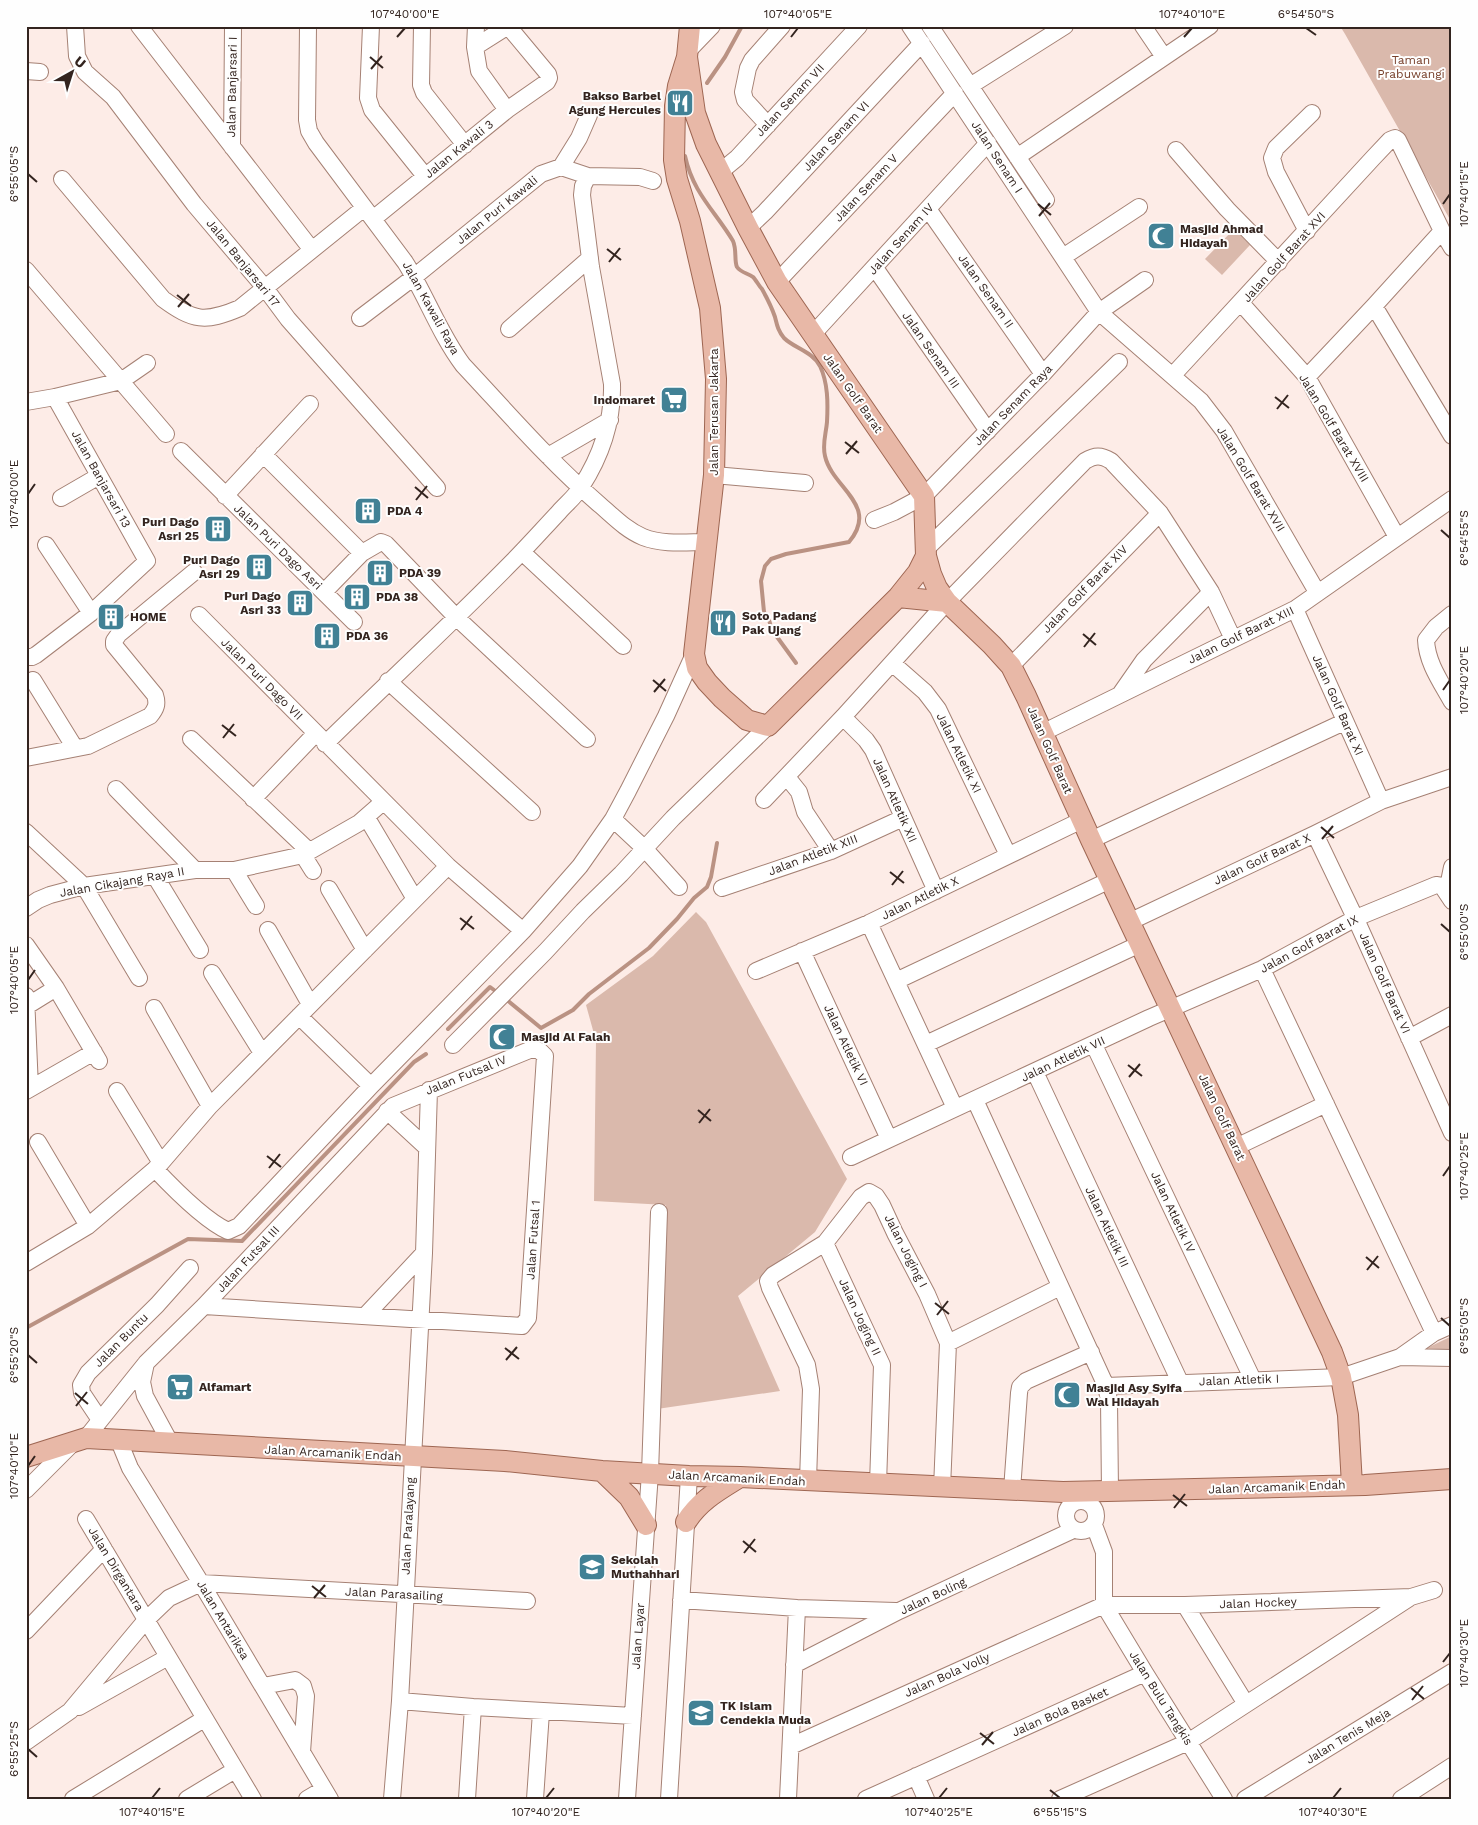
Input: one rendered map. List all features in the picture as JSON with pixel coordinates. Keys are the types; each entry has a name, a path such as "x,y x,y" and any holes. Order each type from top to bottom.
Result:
{"main road":[{"name":"Jalan Terusan Jakarta","path":"690,26 687,55 676,99 674,138 677,179 699,258 710,308 716,379 714,475 694,654"},
{"name":"Jalan Golf Barat","path":"687,55 695,113 702,134 720,172 777,282 924,496 927,552 931,574 937,588 947,602 1011,666 1129,922 1332,1352 1341,1377 1348,1415 1352,1485"},
{"path":"674,138 689,132 702,134"},
{"path":"694,654 697,668 722,698 747,720 768,726 898,597 918,572 927,552"},
{"path":"898,597 947,602"},
{"name":"Jalan Arcamanik Endah","path":"26,1457 81,1439 118,1440 505,1461 602,1471 689,1476 1012,1490 1066,1500 1104,1492 1352,1485 1452,1480"},
{"path":"602,1471 629,1497 646,1525"},
{"path":"686,1522 692,1512 703,1501 740,1477"}],"street":[{"name":"Jalan Banjarsari 17","path":"75,26 78,56 85,72 113,97 194,204 313,348 437,488"},
{"path":"139,26 312,250"},
{"name":"Jalan Banjarsari I","path":"232,147 233,26"},
{"name":"Jalan Kawali Raya","path":"308,26 307,120 309,131 316,144 414,277 453,351 548,456 581,488 624,525 643,537 666,542 708,542"},
{"path":"371,26 368,98 372,110 425,176"},
{"path":"422,26 421,85 424,93 465,145"},
{"path":"476,26 475,47 479,72 507,110"},
{"name":"Jalan Kawali 3","path":"62,178 163,299 181,312 200,318 220,317 240,308 312,250 425,176 507,110 547,82 548,74 508,26"},
{"path":"475,47 508,26"},
{"path":"687,55 712,26"},
{"path":"768,125 745,100 743,92 748,68 752,60 782,26"},
{"name":"Jalan Senam VII","path":"720,172 768,125 858,26"},
{"name":"Jalan Senam I","path":"910,26 922,43 962,89 988,143 1099,312"},
{"path":"930,26 962,89 1017,156 1046,200"},
{"name":"Jalan Senam V","path":"777,282 962,89 1065,26"},
{"path":"1143,26 1164,57"},
{"path":"1017,156 1210,26"},
{"name":"Jalan Senam VI","path":"748,228 772,205 922,43"},
{"path":"1307,231 1276,172 1272,158 1276,148 1312,113"},
{"path":"589,115 579,138 561,167 595,177 640,178 653,181 677,179"},
{"name":"Jalan Golf Barat XVI","path":"1173,375 1390,140 1395,138 1398,140 1442,231"},
{"name":"Jalan Senam IV","path":"813,334 988,143"},
{"path":"1176,150 1228,209 1279,262"},
{"name":"Jalan Puri Kawali","path":"360,318 414,277 534,179 541,174 561,167"},
{"path":"253,799 457,618 581,488 600,450 610,420 612,401 612,384 590,258 582,195 583,186 595,177"},
{"path":"1063,257 1139,207"},
{"name":"Jalan Senam II","path":"928,209 1043,374"},
{"path":"1307,377 1442,231 1452,248"},
{"path":"509,329 590,258"},
{"name":"Jalan Senam III","path":"875,268 988,431"},
{"path":"26,270 166,434"},
{"name":"Jalan Senam Raya","path":"874,520 924,496 1043,374 1099,312 1145,280"},
{"name":"Jalan Golf Barat XVIII","path":"1241,303 1307,377 1397,537"},
{"path":"1374,306 1452,436"},
{"name":"Jalan Golf Barat XVII","path":"1099,312 1201,401 1224,431 1317,592"},
{"path":"927,552 1119,362"},
{"path":"27,400 55,397 121,381 147,364"},
{"name":"Jalan Banjarsari 13","path":"55,397 147,561 91,613"},
{"name":"Jalan Puri Dago Asri","path":"310,404 225,496 324,592 362,552 381,542 386,544 457,618 587,739"},
{"path":"548,456 610,420"},
{"path":"181,451 225,496"},
{"path":"263,454 362,552"},
{"path":"764,800 947,602 1085,461 1094,456 1103,456 1118,468 1160,513 1210,592 1233,639"},
{"path":"714,475 805,483"},
{"path":"61,498 99,476"},
{"name":"Jalan Golf Barat XIII","path":"1042,733 1295,609 1452,499"},
{"name":"Jalan Golf Barat XIV","path":"1011,666 1160,513"},
{"path":"26,657 36,655 91,613 46,545"},
{"path":"522,552 623,646"},
{"path":"26,758 96,743 150,716 154,711 157,700 155,695 114,645 114,641 119,634 194,572"},
{"path":"324,592 354,622"},
{"path":"1121,694 1144,660 1210,592"},
{"name":"Jalan Golf Barat XI","path":"1295,609 1381,801"},
{"path":"1452,614 1426,640 1426,652 1452,702"},
{"name":"Jalan Puri Dago VII","path":"198,615 448,866 523,931"},
{"path":"117,1091 168,1183 218,1226 228,1230 238,1226 371,1086 523,931 580,866 613,819 666,716 694,654"},
{"name":"Jalan Atletik XI","path":"892,663 921,688 938,709 1008,855"},
{"path":"33,680 75,748"},
{"path":"388,681 532,812"},
{"name":"Jalan Atletik XII","path":"842,717 866,740 873,750 936,890"},
{"path":"1091,840 1344,722"},
{"path":"453,1044 583,911 622,874 644,848 768,726"},
{"path":"191,739 306,853 313,871"},
{"path":"787,776 799,792 805,812 831,851"},
{"name":"Jalan Golf Barat X","path":"1129,922 1381,801 1452,777"},
{"path":"116,790 195,870"},
{"name":"Jalan Cikajang Raya II","path":"26,908 50,895 84,886 195,870 234,870 306,853 367,818 383,802"},
{"path":"367,818 416,899"},
{"name":"Jalan Atletik XIII","path":"722,888 831,851 903,818"},
{"path":"613,819 644,848 679,887"},
{"name":"Jalan Atletik X","path":"756,971 869,923 1082,820"},
{"path":"26,832 84,886 139,978"},
{"name":"Jalan Golf Barat VI","path":"1315,834 1356,918 1452,1133"},
{"path":"26,1263 88,1226 158,1166 210,1106 448,866"},
{"path":"1449,896 1452,867"},
{"path":"234,870 256,906"},
{"path":"156,876 200,950"},
{"path":"896,981 1110,880"},
{"name":"Jalan Golf Barat IX","path":"1170,1009 1262,969 1356,918 1436,885 1442,886 1449,896"},
{"path":"329,889 365,950"},
{"path":"869,923 955,1108"},
{"path":"268,930 305,1010 371,1086"},
{"path":"926,1044 1140,944"},
{"path":"26,945 56,988 96,1057 28,1090 26,996"},
{"name":"Jalan Atletik VI","path":"802,952 889,1139"},
{"path":"1262,969 1434,1333"},
{"path":"212,973 262,1053"},
{"path":"27,1006 56,988"},
{"path":"154,1008 210,1106"},
{"name":"Jalan Atletik VII","path":"851,1157 1170,1009"},
{"path":"1409,1038 1452,1015"},
{"name":"Jalan Atletik IV","path":"1094,1045 1253,1380"},
{"name":"Jalan Futsal IV","path":"390,1108 429,1090 532,1049 540,1051"},
{"name":"Jalan Futsal 1","path":"419,1320 522,1326 528,1318 544,1056 540,1051"},
{"name":"Jalan Atletik III","path":"1035,1072 1180,1382"},
{"name":"Jalan Paralayang","path":"392,1799 400,1701 404,1595 424,1253 429,1090"},
{"path":"975,1100 1106,1386 1109,1400 1104,1492 1095,1519"},
{"path":"1236,1147 1326,1104"},
{"path":"390,1108 427,1148"},
{"name":"Jalan Futsal III","path":"102,1417 146,1363 204,1306 390,1108"},
{"path":"38,1142 88,1226"},
{"name":"Jalan Joging I","path":"825,1243 860,1197 869,1192 876,1196 882,1205 927,1294 948,1343 942,1488"},
{"name":"Jalan Layar","path":"627,1799 650,1473 659,1212"},
{"path":"808,1481 811,1389 807,1365 768,1281 773,1275 825,1243"},
{"name":"Jalan Joging II","path":"825,1243 882,1365 878,1484"},
{"path":"365,1316 424,1253"},
{"name":"Jalan Buntu","path":"102,1417 82,1393 81,1385 84,1379 157,1305 190,1268"},
{"path":"948,1343 1060,1287"},
{"path":"204,1306 419,1320"},
{"path":"1400,1357 1434,1333 1452,1325"},
{"path":"1012,1490 1020,1387 1026,1382 1091,1352"},
{"path":"1400,1357 1452,1358"},
{"name":"Jalan Atletik I","path":"1106,1386 1341,1377 1400,1357"},
{"path":"146,1363 142,1382 145,1396 171,1444"},
{"path":"26,1490 102,1417"},
{"name":"Jalan Antariksa","path":"118,1440 130,1468 327,1794"},
{"path":"669,1799 689,1476"},
{"path":"1066,1500 1072,1504 1084,1501 1094,1508 1104,1552 1105,1600"},
{"path":"1066,1500 1066,1520 1073,1530"},
{"name":"Jalan Dirgantara","path":"86,1519 253,1799"},
{"name":"Jalan Boling","path":"794,1665 899,1611 1073,1530 1084,1532 1095,1519"},
{"path":"26,1631 104,1549"},
{"path":"70,1711 146,1620 169,1598 201,1583"},
{"name":"Jalan Parasailing","path":"201,1583 527,1601"},
{"name":"Jalan Hockey","path":"1105,1600 1185,1605 1411,1597 1434,1590"},
{"name":"Jalan Hockey","path":"1060,1799 1188,1742 1411,1597"},
{"path":"681,1600 797,1608 899,1611"},
{"name":"Jalan Bulu Tangkis","path":"1105,1600 1145,1674 1224,1799"},
{"name":"Jalan Bola Volly","path":"791,1746 1105,1600"},
{"path":"1185,1605 1246,1704"},
{"path":"788,1799 797,1608"},
{"path":"26,1742 70,1711 168,1658"},
{"name":"Jalan Tenis Meja","path":"1245,1799 1452,1672"},
{"name":"Jalan Bola Basket","path":"866,1799 1145,1674"},
{"path":"263,1686 295,1680 303,1686 306,1696 302,1752"},
{"path":"400,1701 473,1708 633,1716"},
{"path":"467,1799 473,1708"},
{"path":"535,1799 541,1712"},
{"path":"73,1799 204,1718"},
{"path":"1403,1798 1452,1766"},
{"path":"187,1799 235,1770"},
{"path":"916,1776 926,1799"},
{"path":"307,1799 327,1794"}],"green space":[{"name":"Taman Prabuwangi","path":"1340,26 1452,26 1452,223 1345,34"},
{"path":"1234,229 1250,245 1222,275 1205,259"},
{"path":"696,912 706,922 847,1179 815,1232 738,1296 780,1391 657,1409 666,1205 594,1201 596,1041 586,1005 653,956"},
{"path":"1452,1336 1452,1360 1400,1361"}],"waterway":[{"path":"707,83 725,57 742,26"},
{"path":"685,156 693,181 733,241 737,267 740,271 753,277 762,289 784,338 813,357 820,366 825,379 827,400 825,456 829,467 857,507 859,517 857,529 849,542 786,554 771,559 765,566 761,581 764,612 772,630 796,663"},
{"path":"507,1000 541,1028 573,1010 589,994 649,948 694,898 707,887 711,877 717,843"},
{"path":"448,1029 490,987 494,990"},
{"path":"26,1328 188,1239 242,1241 414,1062 426,1054"}],"place":[{"name":"Bakso Barbel Agung Hercules","path":"680,103"},
{"name":"Masjid Ahmad Hidayah","path":"1161,236"},
{"name":"Indomaret","path":"674,400"},
{"name":"PDA 4","path":"368,511"},
{"name":"Puri Dago Asri 25","path":"218,529"},
{"name":"Puri Dago Asri 29","path":"259,567"},
{"name":"PDA 39","path":"380,573"},
{"name":"PDA 38","path":"357,597"},
{"name":"Puri Dago Asri 33","path":"300,603"},
{"name":"HOME","path":"111,617"},
{"name":"Soto Padang Pak Ujang","path":"723,623"},
{"name":"PDA 36","path":"327,636"},
{"name":"Masjid Al Falah","path":"502,1037"},
{"name":"Alfamart","path":"180,1387"},
{"name":"Masjid Asy Syifa Wal Hidayah","path":"1067,1395"},
{"name":"Sekolah Muthahhari","path":"592,1567"},
{"name":"TK Islam Cendekia Muda","path":"701,1713"}]}
